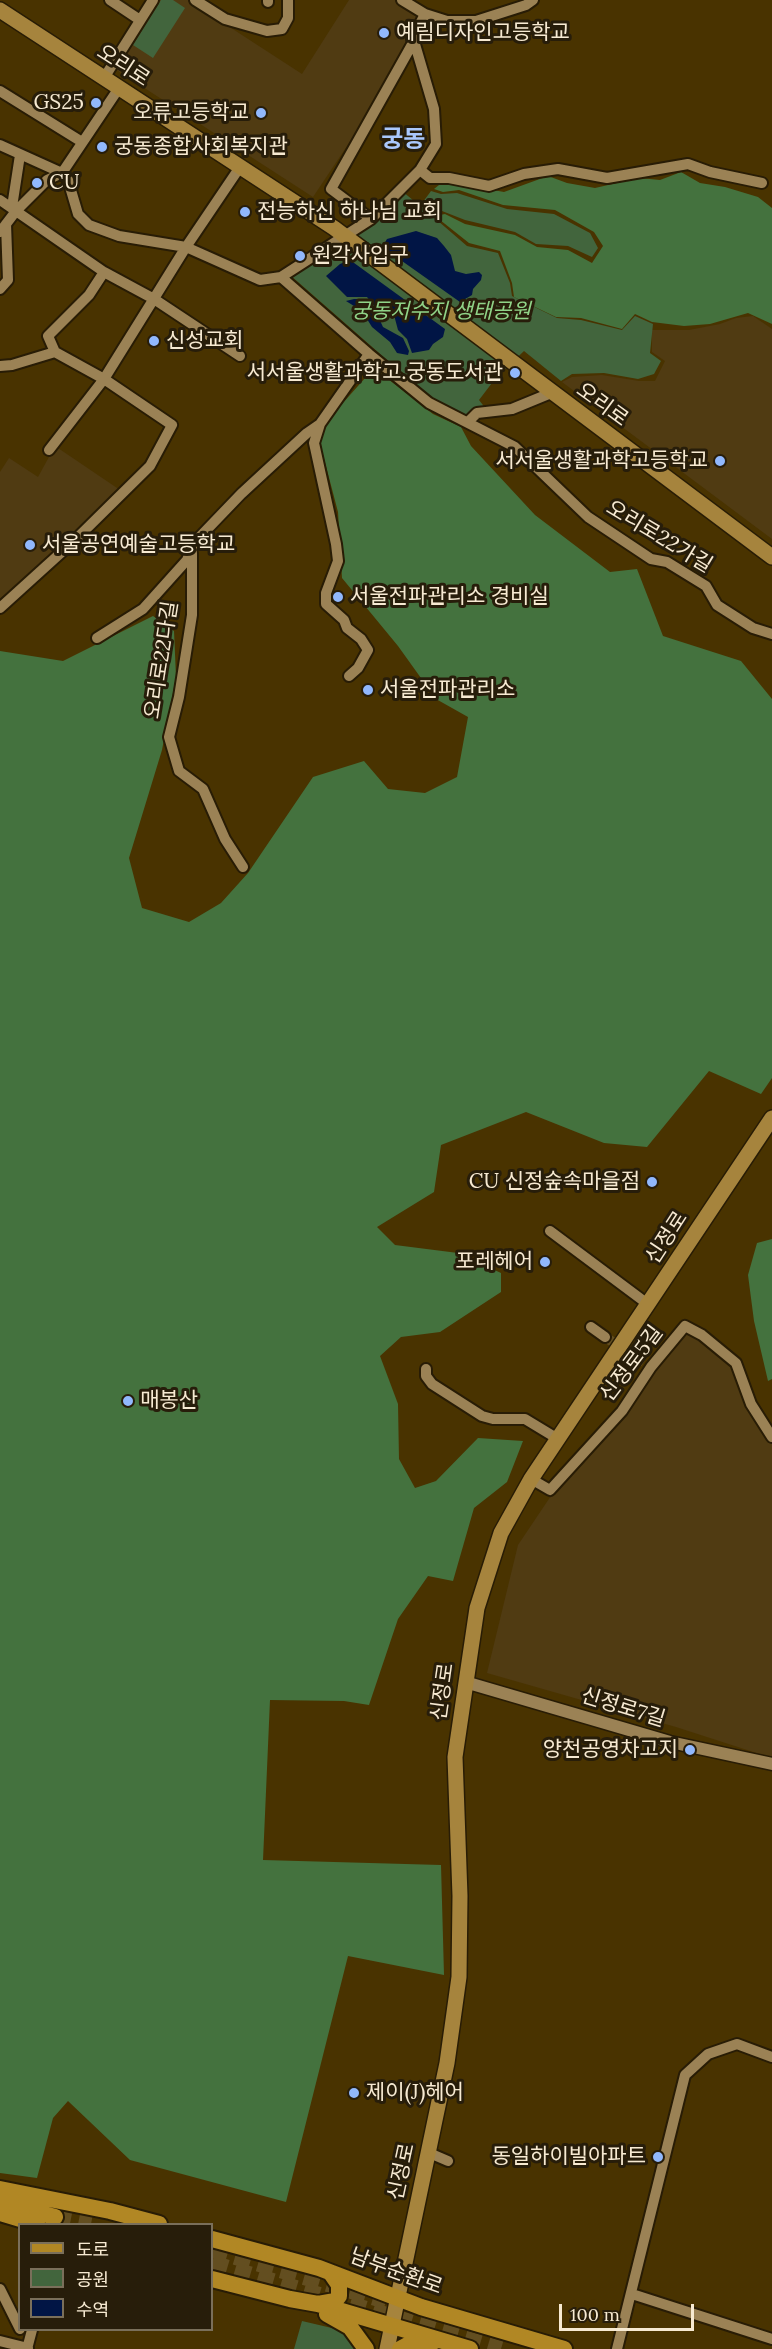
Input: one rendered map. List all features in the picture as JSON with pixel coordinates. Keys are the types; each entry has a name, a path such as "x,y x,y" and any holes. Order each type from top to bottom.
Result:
{"main road":[{"name":"오리로","path":"0,10 344,235 772,558"},
{"name":"신정로","path":"387,2349 447,2063 459,1977 455,1757 477,1608 501,1533 531,1479 772,1118"},
{"path":"0,2189 110,2211 155,2223"},
{"path":"0,2202 55,2217"},
{"path":"0,2213 34,2223"},
{"path":"0,2223 18,2228"},
{"name":"남부순환로","path":"213,2239 330,2272 397,2298 564,2349"},
{"path":"318,2304 335,2301 339,2296 339,2285 330,2272"},
{"path":"213,2279 290,2300 334,2316 350,2327 366,2349"},
{"path":"290,2300 318,2304 470,2349"},
{"path":"400,2349 411,2343 448,2343"}],"street":[{"path":"110,0 140,20"},
{"path":"104,78 153,0"},
{"path":"195,0 225,19 267,31 282,29 288,18 288,0"},
{"path":"402,0 425,14 447,21 476,21 526,5 533,0"},
{"path":"371,219 331,189 414,41 425,14"},
{"path":"0,145 62,173 68,180 78,214 89,225 119,236 186,247 260,280 281,277 371,219 420,170 436,144 435,109 414,41"},
{"path":"0,290 8,280 3,228 14,209 47,180 62,173 118,88"},
{"path":"0,91 82,142"},
{"path":"14,209 20,155"},
{"path":"420,170 430,178 449,178 489,186 524,174 558,168 607,178 688,164 710,172 762,183"},
{"path":"49,450 104,379 186,247 240,167"},
{"path":"0,200 104,272 153,299 240,356"},
{"path":"0,608 75,540 150,466 172,425 104,379 55,352 48,336 89,295 104,272"},
{"name":"오리로22가길","path":"281,277 429,403 514,447 588,517 651,559 667,562 706,586 717,605 735,617 753,628 772,634"},
{"path":"0,366 12,365 55,352"},
{"name":"오리로22다길","path":"349,676 358,668 368,650 362,639 347,628 344,620 326,604 326,593 338,561 314,443 320,424 369,354"},
{"name":"오리로","path":"468,422 477,413 512,410 551,393"},
{"name":"오리로22다길","path":"97,638 143,609 187,560 193,544 241,494 306,433 320,424"},
{"name":"오리로22다길","path":"193,544 192,615 169,737 179,771 203,789 225,838 243,867"},
{"path":"550,1231 649,1305"},
{"name":"신정로5길","path":"531,1479 550,1490 622,1411 648,1365 685,1326 702,1335 736,1363 751,1404 772,1437"},
{"path":"591,1328 605,1337"},
{"path":"426,1369 426,1376 432,1384 475,1412 493,1419 525,1419 558,1439"},
{"name":"신정로7길","path":"465,1682 670,1742 772,1764"},
{"path":"617,2349 685,2075 708,2054 736,2044 772,2056"},
{"path":"427,2152 448,2161"},
{"path":"2,2294 18,2325"},
{"path":"632,2294 772,2339"},
{"path":"21,2331 28,2349"},
{"path":"28,2349 32,2331"},
{"path":"0,2341 28,2349"}],"shaded area":[{"path":"153,0 188,0 302,74 349,0 402,0 425,14 399,68 313,197 112,67"},
{"name":"서서울생활과학고등학교","path":"753,316 772,329 772,539 562,382 572,377 602,375 655,381 665,361 652,352 652,330 689,330"},
{"name":"서울공연예술고등학교","path":"55,446 120,490 0,600 0,472 9,458 38,477"},
{"name":"양천공영차고지","path":"685,1326 736,1363 772,1437 772,1758 676,1727 487,1673 518,1545 567,1472"}],"green space":[{"path":"161,0 173,0 185,8 153,58 133,45"},
{"path":"681,172 700,183 725,187 758,197 772,208 772,324 748,313 710,324 684,326 652,322 635,314 622,329 581,318 556,317 514,297 512,283 500,251 469,243 435,216 445,214 465,224 515,235 537,247 568,250 592,263 603,246 594,232 555,210 503,205 459,190 443,192 434,189 444,181 504,192 548,176 567,183 595,188 639,178 660,180"},
{"name":"궁동저수지 생태공원","path":"402,191 420,206 431,191 441,194 457,193 507,209 554,214 590,233 598,248 592,257 568,246 536,244 515,232 465,220 442,211 433,212 423,208 467,246 498,253 510,283 512,296 557,318 581,320 622,330 635,316 653,324 650,353 661,361 654,374 638,379 604,373 572,374 561,381 524,351 495,379 479,400 486,409 467,419 436,403 290,275 376,221"},
{"path":"374,368 433,414 461,427 471,446 535,515 610,572 637,569 663,636 741,661 772,699 772,1078 761,1094 709,1071 647,1147 604,1143 526,1112 441,1145 434,1192 377,1227 395,1245 458,1253 501,1273 501,1292 440,1332 401,1337 380,1356 398,1404 399,1459 415,1488 436,1481 478,1438 523,1441 507,1482 474,1508 453,1581 428,1576 398,1619 369,1705 344,1701 270,1700 263,1860 441,1865 444,1975 348,1956 286,2202 130,2160 68,2101 53,2118 37,2178 0,2173 0,651 63,661 153,616 174,631 176,677 162,750 129,858 142,908 189,922 221,903 248,873 313,777 364,761 388,789 425,793 457,777 468,717 436,699 398,646 342,578 338,512 317,432"},
{"path":"772,1239 772,1379 768,1381 754,1321 748,1275 757,1243"},
{"path":"302,2321 370,2337 367,2349 294,2349"}],"water":[{"path":"416,231 437,238 451,255 455,271 466,274 479,272 482,275 472,295 460,302 385,249 384,244 387,239"},
{"path":"350,260 445,329 443,337 429,350 412,353 407,339 398,330 394,315 379,312 367,297 347,297 326,276 340,264"},
{"path":"362,299 369,304 376,312 383,327 403,338 409,351 408,355 397,353 390,342 372,327 362,311 346,301"}],"tunnel":[{"path":"605,1337 644,1362"},
{"path":"55,2217 86,2223"},
{"path":"213,2250 386,2301"},
{"path":"213,2263 501,2349"}],"place":[{"name":"예림디자인고등학교","path":"384,33"},
{"name":"GS25","path":"96,103"},
{"name":"오류고등학교","path":"261,113"},
{"name":"궁동종합사회복지관","path":"102,147"},
{"name":"CU","path":"37,183"},
{"name":"전능하신 하나님 교회","path":"245,212"},
{"name":"원각사입구","path":"300,256"},
{"name":"신성교회","path":"154,341"},
{"name":"서서울생활과학고.궁동도서관","path":"515,373"},
{"name":"서서울생활과학고등학교","path":"720,461"},
{"name":"서울공연예술고등학교","path":"30,545"},
{"name":"서울전파관리소 경비실","path":"338,597"},
{"name":"서울전파관리소","path":"368,690"},
{"name":"CU 신정숲속마을점","path":"652,1182"},
{"name":"포레헤어","path":"545,1262"},
{"name":"매봉산","path":"128,1401"},
{"name":"양천공영차고지","path":"690,1750"},
{"name":"제이(J)헤어","path":"354,2093"},
{"name":"동일하이빌아파트","path":"658,2157"}],"district":[{"name":"궁동","path":"403,140"}]}
